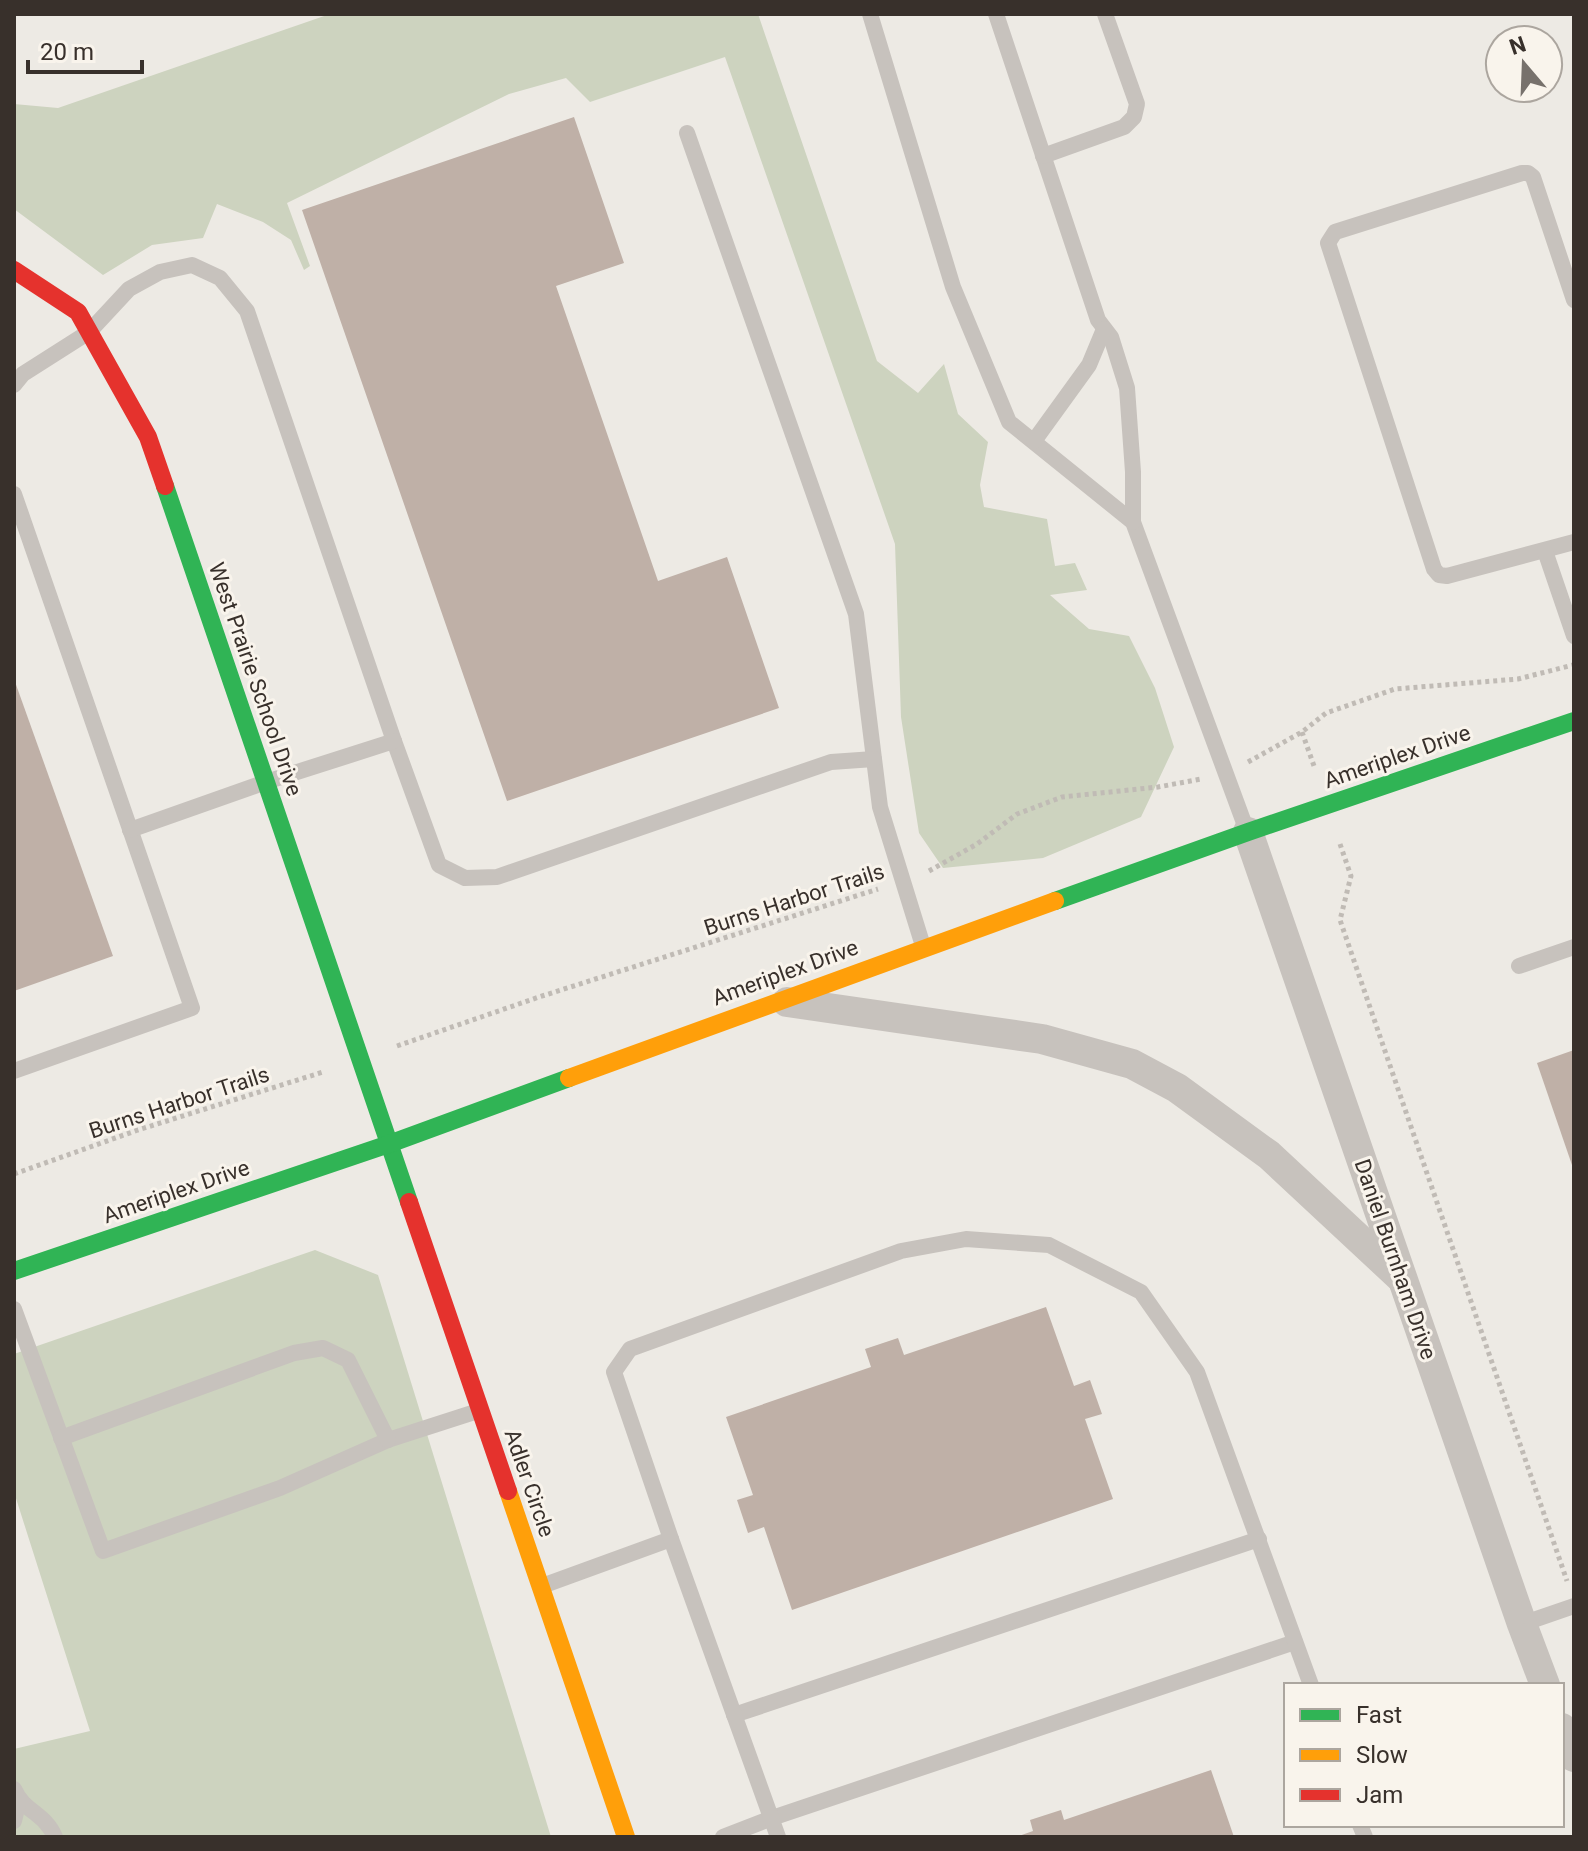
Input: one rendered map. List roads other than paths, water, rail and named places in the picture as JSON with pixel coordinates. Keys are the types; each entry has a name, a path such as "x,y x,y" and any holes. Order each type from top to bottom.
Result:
{"street":[{"name":"West Prairie School Drive","path":"14,270 78,312 148,437 389,1144"},
{"name":"Ameriplex Drive","path":"14,1271 389,1144 778,1000 1248,832 1574,721"},
{"name":"Daniel Burnham Drive","path":"1248,832 1544,1683"},
{"path":"778,1000 1042,1039 1132,1064 1177,1088 1269,1155 1405,1282"},
{"name":"Adler Circle","path":"389,1144 626,1837"},
{"path":"1564,1733 1574,1757"}],"lane":[{"path":"870,14 953,287 1009,422 1133,522"},
{"path":"996,14 1098,320 1111,337 1127,388 1133,522 1248,832"},
{"path":"1043,156 1124,127 1134,117 1137,104 1105,14"},
{"path":"687,133 856,614 880,807 924,948"},
{"path":"1574,300 1533,177 1528,173 1335,232 1328,243 1434,569 1439,575 1447,576 1574,542"},
{"path":"14,385 23,374 89,332 129,289 160,272 192,265 220,278 247,311 439,865 465,878 497,877 831,762 874,759"},
{"path":"1034,441 1089,365 1104,329"},
{"path":"14,494 192,1008 14,1071"},
{"path":"1545,551 1574,636"},
{"path":"130,830 394,741"},
{"path":"1519,966 1574,947"},
{"path":"778,1837 614,1372 630,1349 901,1251 966,1239 1049,1245 1141,1292 1197,1372 1310,1683"},
{"path":"14,1309 103,1551 280,1488 388,1440 480,1411"},
{"path":"61,1438 294,1353 323,1348 348,1360 388,1440"},
{"path":"541,1587 671,1539"},
{"path":"734,1715 1259,1539"},
{"path":"1522,1624 1574,1606"},
{"path":"723,1837 1295,1642"},
{"path":"14,1821 16,1794"},
{"path":"16,1794 50,1825 55,1837"}]}
